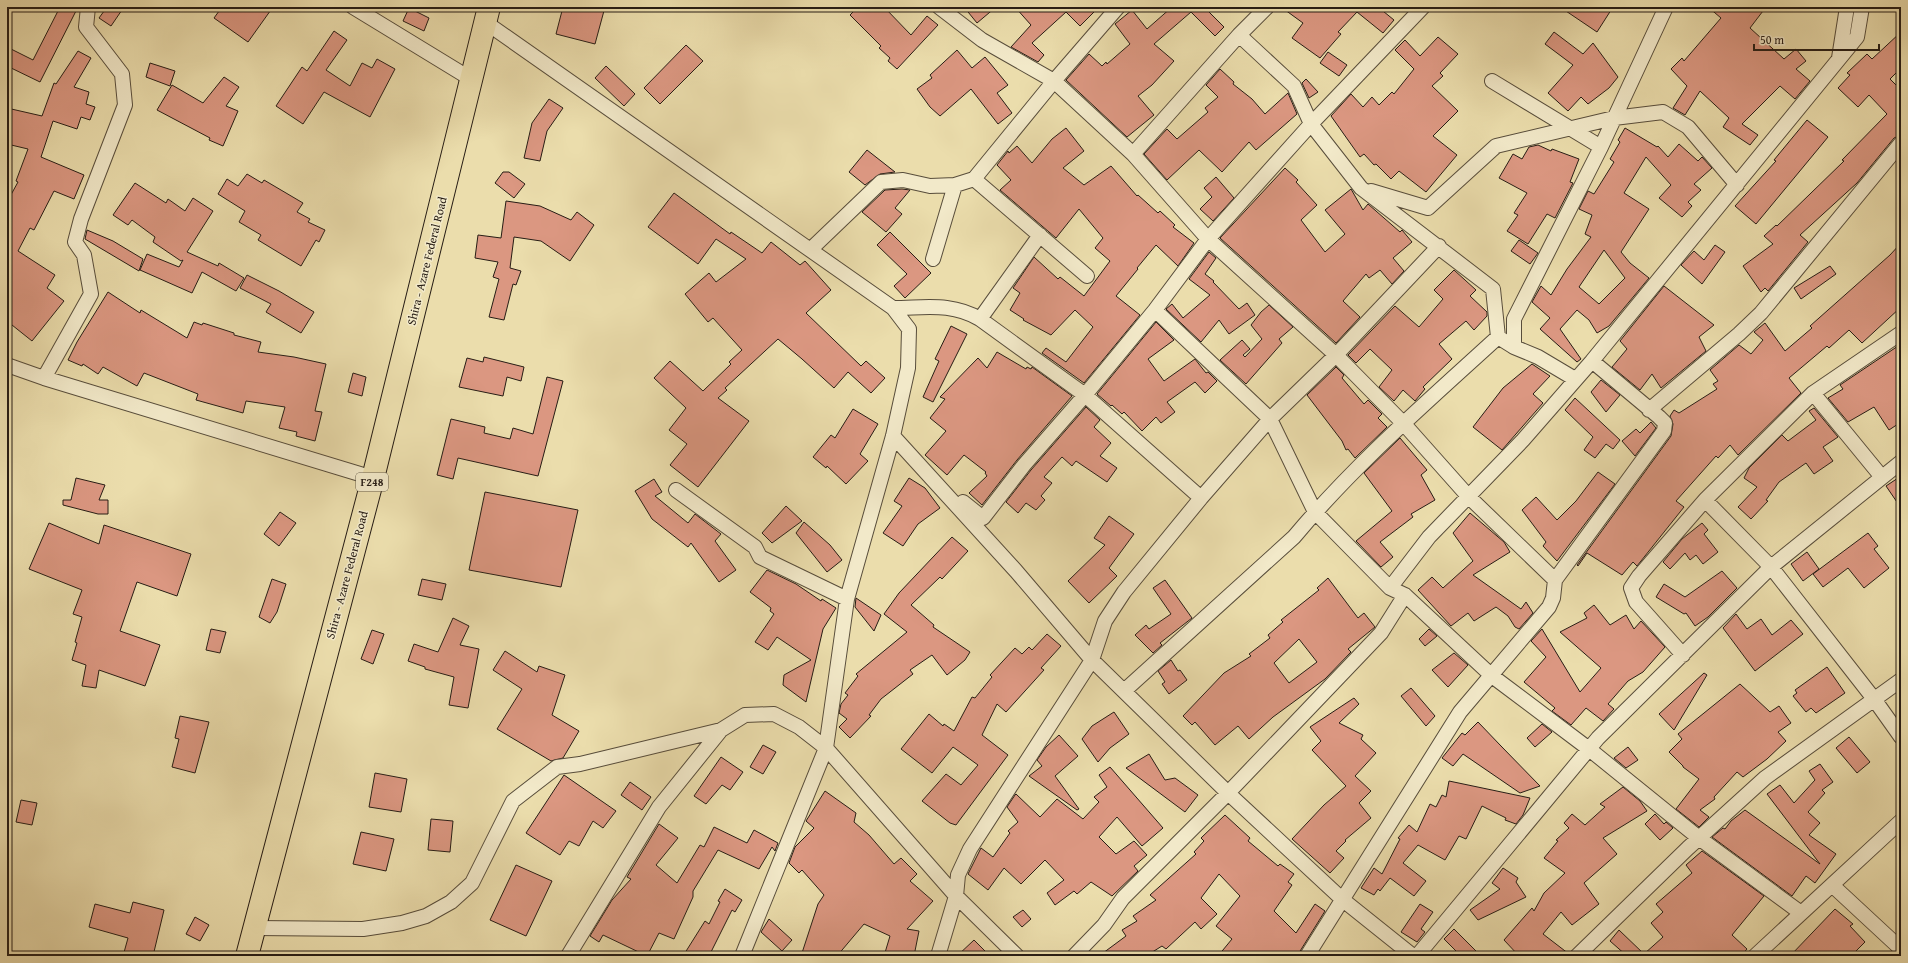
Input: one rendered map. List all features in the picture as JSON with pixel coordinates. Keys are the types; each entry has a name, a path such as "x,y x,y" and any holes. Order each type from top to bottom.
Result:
{"main road":[{"name":"Shira - Azare Federal Road","path":"247,956 373,478 487,14"}],"street":[{"path":"44,378 91,294 84,255 75,242 81,219 125,105 122,74 86,27 88,7"},
{"path":"353,7 471,79"},
{"path":"939,7 982,40 1054,81 1133,154 1208,239 1336,355 1404,424 1468,496 1555,580"},
{"path":"810,250 881,182 903,180 930,186 955,185 974,178 1054,81 1118,7"},
{"path":"1133,154 1238,35 1267,7"},
{"path":"935,482 983,518 1024,465 1085,395 1155,310 1208,239 1311,124 1423,7"},
{"path":"1514,347 1514,320 1601,146 1666,7"},
{"path":"1839,59 1847,7"},
{"path":"1390,588 1429,537 1523,440 1592,361 1737,185 1857,37 1862,7"},
{"path":"487,14 810,250 893,308 909,329"},
{"path":"1238,35 1294,86 1311,124 1361,188 1439,246 1493,289 1498,337"},
{"path":"1492,81 1601,146"},
{"path":"1361,188 1428,208 1496,146 1614,118 1663,112 1688,127 1737,185"},
{"path":"1649,410 1739,334 1761,313 1901,143"},
{"path":"974,178 1087,276"},
{"path":"933,259 955,185"},
{"path":"980,320 1040,235"},
{"path":"938,956 956,896 958,874 970,849 1092,660 1105,621 1124,592 1201,498 1270,419 1336,355 1439,246"},
{"path":"893,308 953,307 969,313 1085,395 1201,498"},
{"path":"742,956 826,748 847,599 893,436 908,368 909,329 925,308"},
{"path":"1155,310 1270,419 1315,512 1390,588 1405,595 1492,676 1589,749 1699,838 1801,913"},
{"path":"1683,655 1636,602 1631,588 1639,576 1705,500 1813,393 1901,333"},
{"path":"1498,337 1514,347 1538,357 1575,380"},
{"path":"1124,692 1294,537 1315,512 1404,424 1498,337"},
{"path":"1307,956 1460,712 1549,607 1553,598 1555,580 1664,431 1664,423 1592,361"},
{"path":"7,365 44,378 373,478"},
{"path":"1813,393 1881,476"},
{"path":"893,436 1016,571 1092,660 1228,793 1343,900 1413,956"},
{"path":"1417,956 1598,738 1771,567 1881,476 1901,462"},
{"path":"676,490 755,546 760,557 847,599"},
{"path":"1705,500 1771,567 1874,699 1901,737"},
{"path":"1074,956 1104,925 1123,898 1228,793 1380,633 1405,595"},
{"path":"1576,956 1699,838 1765,778 1901,680"},
{"path":"255,928 363,929 402,923 426,916 452,902 472,883 513,802 556,766 580,764 721,730 745,715 774,714 800,727 826,748 956,896 1017,956"},
{"path":"568,956 659,807 721,730"},
{"path":"1755,956 1901,821"},
{"path":"1832,885 1901,949"}],"building":[{"path":"60,7 78,7 40,82 7,66 7,57 11,49 33,60"},
{"path":"107,7 124,7 111,26 99,18"},
{"path":"222,7 273,7 248,42 214,18"},
{"path":"563,7 605,7 595,44 556,34"},
{"path":"858,7 884,7 911,35 927,16 938,25 897,69 888,61 890,58 879,48 881,46 850,15"},
{"path":"964,7 996,7 977,23"},
{"path":"1015,7 1099,7 1080,26 1066,12 1032,43 1044,55 1038,62 1011,47 1031,25"},
{"path":"1172,7 1204,7 1224,27 1215,36 1191,12 1154,44 1174,61 1152,85 1138,96 1154,115 1127,137 1066,80 1089,54 1102,66 1106,62 1107,64 1130,44 1115,24 1132,10 1147,29"},
{"path":"1281,7 1378,7 1394,20 1383,33 1357,12 1338,32 1341,34 1320,58 1292,38 1303,23"},
{"path":"1560,7 1613,7 1597,32"},
{"path":"1708,7 1766,7 1750,28 1784,59 1796,49 1806,61 1796,69 1810,81 1795,99 1780,86 1742,124 1758,135 1750,145 1723,127 1729,118 1700,91 1685,115 1673,108 1687,86 1671,69 1682,58 1684,61 1721,18"},
{"path":"409,8 429,18 424,31 403,21"},
{"path":"334,31 347,40 326,70 350,86 362,63 372,68 377,59 395,69 370,117 324,92 303,124 276,106 302,67 307,71"},
{"path":"1554,32 1583,54 1593,43 1618,77 1609,88 1588,104 1581,97 1568,111 1548,93 1573,65 1545,44"},
{"path":"1901,32 1901,68 1890,79 1901,90 1901,135 1894,138 1857,183 1800,235 1808,242 1768,291 1765,288 1761,292 1743,266 1773,244 1764,236 1776,225 1777,226 1844,161 1842,160 1887,114 1869,95 1858,107 1838,88 1850,75 1847,73 1867,54 1872,59"},
{"path":"1438,37 1458,54 1440,73 1443,76 1432,86 1458,111 1433,136 1457,155 1426,192 1399,171 1391,179 1376,164 1374,165 1364,154 1360,157 1331,116 1351,94 1363,107 1372,97 1379,105 1392,92 1394,94 1414,69 1395,50 1405,40 1420,56"},
{"path":"686,45 703,61 660,104 644,88"},
{"path":"957,50 972,68 985,57 1008,85 997,93 1012,113 998,124 971,89 940,116 930,107 917,89 932,78 930,75"},
{"path":"78,51 91,58 74,87 89,92 86,104 95,107 90,120 81,117 77,129 53,121 41,157 84,175 74,199 54,191 34,230 30,228 18,251 55,275 47,288 64,301 32,341 7,321 7,202 18,182 16,181 28,149 7,144 7,108 42,116 54,83 56,84"},
{"path":"1328,52 1347,65 1339,76 1320,63"},
{"path":"150,63 175,71 170,86 146,77"},
{"path":"606,66 635,94 624,106 595,78"},
{"path":"1220,69 1234,82 1233,84 1252,99 1265,114 1288,93 1297,114 1256,150 1249,142 1222,172 1199,150 1167,180 1144,154 1167,129 1177,139 1208,112 1205,108 1218,97 1206,85"},
{"path":"224,77 239,87 226,106 238,111 223,146 209,140 210,138 157,110 172,85 203,103"},
{"path":"1306,79 1318,92 1309,98 1302,83"},
{"path":"549,99 563,108 547,131 540,161 524,158 532,123"},
{"path":"1807,120 1828,137 1756,224 1735,206 1776,161 1774,160"},
{"path":"1066,128 1084,151 1063,168 1084,185 1111,166 1137,196 1138,195 1158,213 1160,211 1175,225 1173,227 1194,243 1178,266 1156,245 1137,268 1138,269 1116,296 1140,315 1084,383 1042,353 1046,348 1066,362 1093,327 1075,310 1051,335 1023,320 1024,319 1010,310 1020,293 1013,288 1034,257 1058,279 1060,277 1084,296 1110,261 1095,248 1103,238 1079,209 1056,238 1000,190 1011,180 997,165 1008,151 1009,153 1017,146 1032,163 1052,139"},
{"path":"1625,128 1657,147 1658,146 1668,157 1679,144 1698,161 1702,157 1712,168 1694,184 1701,190 1688,202 1692,206 1682,217 1659,198 1671,185 1646,157 1624,193 1649,209 1621,252 1630,263 1649,278 1609,326 1597,333 1589,320 1577,310 1560,329 1581,359 1577,362 1540,329 1550,318 1532,302 1541,286 1551,295 1567,269 1591,237 1585,234 1592,215 1579,209 1588,191 1594,194 1614,162 1610,159 1620,142 1618,140","holes":["1604,250 1625,278 1599,304 1579,287"]},
{"path":"1538,145 1551,151 1552,149 1579,159 1570,182 1573,183 1555,218 1547,214 1528,244 1507,231 1518,215 1514,213 1527,193 1499,178 1513,154 1522,159 1529,147"},
{"path":"867,150 895,172 880,174 865,185 849,172"},
{"path":"1285,168 1298,180 1296,182 1317,205 1301,220 1325,252 1345,234 1325,210 1351,189 1363,210 1368,204 1400,232 1402,230 1412,242 1393,258 1404,271 1392,284 1380,270 1369,278 1366,274 1343,301 1360,317 1336,343 1220,238"},
{"path":"503,172 509,172 525,184 514,198 495,183"},
{"path":"247,174 262,183 264,180 303,203 297,212 310,219 308,222 325,230 319,242 316,240 301,266 258,240 261,235 239,222 245,211 218,194 227,179 238,186"},
{"path":"1216,177 1234,198 1213,221 1200,209 1212,197 1204,188"},
{"path":"135,183 166,203 168,199 185,211 193,198 213,211 187,252 218,266 219,263 244,278 236,291 202,272 192,293 140,270 147,254 179,267 183,260 181,261 153,242 155,237 132,220 128,225 113,215"},
{"path":"885,190 910,190 895,208 902,214 886,232 862,212"},
{"path":"674,193 730,234 731,232 762,253 771,242 800,265 805,261 831,290 806,313 861,366 866,361 885,378 871,393 848,372 834,388 778,339 725,388 727,390 718,398 749,421 698,487 670,465 687,444 669,430 686,408 654,378 670,361 703,391 731,364 729,362 742,350 713,318 708,322 685,294 709,273 716,282 746,259 716,239 698,264 648,227"},
{"path":"506,201 540,206 571,220 577,212 594,225 570,261 541,241 514,237 510,268 521,271 516,285 513,284 504,320 489,317 499,279 493,277 498,262 475,258 478,235 501,238"},
{"path":"87,230 113,241 143,259 139,271 85,239"},
{"path":"890,232 931,273 905,298 894,286 907,274 877,245"},
{"path":"1519,240 1538,253 1530,264 1511,251"},
{"path":"1901,243 1901,307 1862,343 1849,330 1829,348 1827,346 1789,378 1801,393 1738,455 1730,445 1718,458 1716,456 1676,501 1684,507 1637,566 1633,562 1622,575 1587,553 1578,566 1577,565 1671,436 1673,424 1670,416 1674,410 1679,413 1717,389 1713,384 1718,381 1710,370 1739,345 1751,354 1763,340 1754,332 1765,323 1785,351 1812,328 1810,326 1890,255"},
{"path":"1715,245 1725,252 1702,284 1681,265 1694,251 1704,260"},
{"path":"1209,252 1216,258 1205,274 1214,281 1213,282 1239,309 1247,303 1255,315 1229,334 1219,320 1201,342 1166,309 1172,304 1183,318 1210,295 1189,279"},
{"path":"1830,266 1836,274 1801,299 1794,288"},
{"path":"1454,270 1476,290 1470,296 1487,312 1487,316 1474,330 1466,321 1439,344 1452,359 1423,387 1425,389 1415,401 1403,390 1394,401 1379,387 1392,370 1370,349 1356,363 1348,355 1395,306 1419,327 1443,299 1434,290"},
{"path":"247,275 279,291 314,312 301,333 266,312 271,304 240,288"},
{"path":"1664,286 1714,325 1699,337 1706,351 1661,388 1652,374 1640,390 1612,367 1627,349 1620,341"},
{"path":"108,292 140,313 141,310 187,338 194,322 202,325 203,323 234,333 234,335 261,342 258,352 294,357 326,364 315,411 322,412 315,441 296,436 297,432 279,428 285,407 246,401 243,413 196,400 198,394 144,373 137,386 103,367 98,374 83,364 82,366 68,360 77,342"},
{"path":"1269,305 1293,327 1279,339 1282,343 1246,384 1220,360 1242,340 1250,349 1243,355 1245,357 1262,339 1251,325 1261,312"},
{"path":"1156,322 1174,340 1148,359 1164,381 1195,359 1206,373 1208,372 1217,381 1205,393 1195,382 1167,402 1175,412 1161,423 1156,417 1142,431 1124,412 1122,414 1097,394"},
{"path":"951,326 967,334 933,402 923,397 939,361 935,359"},
{"path":"1901,344 1901,422 1889,430 1874,407 1848,422 1828,398 1843,389 1840,385"},
{"path":"997,352 1026,369 1027,367 1031,369 1032,367 1072,396 1017,460 982,505 969,493 987,476 985,473 986,472 964,455 947,475 925,455 946,431 930,418 945,399 940,397 978,358 987,368"},
{"path":"484,357 524,367 521,381 507,377 503,396 459,387 467,358 483,362"},
{"path":"1532,364 1550,376 1533,394 1543,403 1502,450 1473,427 1503,388"},
{"path":"1336,367 1344,375 1342,378 1364,404 1368,400 1382,414 1378,418 1387,427 1355,458 1348,449 1346,450 1342,441 1307,395"},
{"path":"353,373 366,377 362,396 348,392"},
{"path":"547,377 563,381 538,476 458,458 453,479 437,475 451,419 485,427 484,433 510,439 513,428 533,434"},
{"path":"1601,380 1620,395 1606,412 1591,392"},
{"path":"1575,398 1620,440 1613,449 1606,444 1595,458 1584,450 1593,437 1565,410"},
{"path":"1086,407 1100,420 1094,427 1111,443 1100,456 1117,468 1107,482 1076,461 1072,466 1062,457 1044,477 1052,483 1041,496 1045,500 1036,510 1026,503 1018,513 1006,502 1031,470"},
{"path":"1814,408 1838,437 1823,447 1833,461 1814,474 1806,463 1779,482 1766,500 1768,501 1751,519 1738,507 1757,487 1744,478 1749,468 1782,435 1788,441 1816,420 1809,411"},
{"path":"853,409 878,424 860,454 868,461 846,484 827,466 826,468 813,457 831,435 835,438"},
{"path":"1651,422 1656,428 1635,456 1622,441 1636,429 1640,433"},
{"path":"1400,438 1427,470 1421,475 1435,500 1411,514 1413,517 1380,542 1393,557 1381,567 1356,541 1392,511 1364,473"},
{"path":"1598,472 1615,484 1557,561 1543,546 1546,542 1522,510 1536,497 1557,520 1576,501"},
{"path":"1901,476 1901,508 1886,486"},
{"path":"76,478 105,485 99,500 108,500 108,514 98,514 63,505 63,500 71,500"},
{"path":"909,478 925,488 940,508 918,524 903,546 883,533 902,506 894,501"},
{"path":"654,479 662,492 655,496 688,523 695,514 721,534 715,541 736,570 719,582 691,543 688,547 652,519 635,491"},
{"path":"485,492 578,510 561,587 469,570"},
{"path":"786,506 802,521 772,543 762,533"},
{"path":"280,512 296,523 279,546 264,534"},
{"path":"1470,513 1504,542 1510,552 1473,575 1521,609 1526,602 1533,613 1519,629 1515,627 1508,616 1496,607 1474,621 1468,613 1451,626 1418,590 1432,577 1443,588 1473,561 1453,533"},
{"path":"1109,516 1134,534 1109,568 1117,576 1089,603 1068,581 1105,545 1094,538"},
{"path":"804,522 830,545 842,560 827,572 796,533"},
{"path":"49,523 99,544 104,525 191,554 177,596 137,582 120,631 160,645 145,686 99,670 96,688 82,686 86,665 72,660 82,617 73,614 82,590 29,569"},
{"path":"1702,523 1708,530 1704,534 1718,552 1703,564 1696,555 1690,560 1685,553 1670,569 1663,562 1682,539"},
{"path":"1868,533 1878,546 1874,549 1889,568 1864,588 1848,568 1823,587 1813,574"},
{"path":"952,537 968,551 942,579 940,577 911,605 934,625 933,627 970,652 965,660 947,675 932,655 910,670 913,674 881,699 869,715 871,716 850,738 839,727 847,719 839,713 841,704 848,695 845,693 858,676 856,674 907,632 884,614 899,593"},
{"path":"1807,552 1819,569 1803,581 1791,564"},
{"path":"767,570 796,584 821,601 822,599 836,608 823,629 806,702 783,685 784,675 811,660 777,637 768,650 755,642 774,614 770,611 771,608 750,592"},
{"path":"1722,571 1737,588 1708,617 1695,626 1686,613 1684,614 1656,597 1664,584 1685,597"},
{"path":"1328,578 1358,618 1364,613 1375,627 1348,649 1351,652 1325,679 1273,717 1249,739 1238,726 1215,745 1195,722 1192,725 1183,716 1224,673 1251,656 1249,654 1270,638 1268,635 1283,622 1281,620 1319,590 1317,588","holes":["1299,639 1317,662 1289,683 1274,663"]},
{"path":"272,579 286,584 277,612 270,623 259,617"},
{"path":"422,579 446,584 442,600 418,595"},
{"path":"1165,580 1192,618 1160,643 1162,645 1153,653 1135,635 1146,625 1149,629 1171,614 1153,588"},
{"path":"856,598 881,615 874,631 855,607"},
{"path":"1594,605 1610,625 1626,615 1634,629 1641,621 1665,647 1643,672 1628,681 1608,704 1614,709 1603,721 1586,708 1571,725 1552,711 1555,708 1524,682 1546,657 1531,641 1542,629 1580,692 1601,668 1560,632 1587,618 1584,613"},
{"path":"1736,614 1747,629 1761,619 1772,635 1791,620 1803,634 1755,671 1723,628"},
{"path":"453,618 469,626 460,645 479,649 468,708 449,705 454,677 425,669 425,667 408,661 414,644 438,652"},
{"path":"211,629 226,632 220,653 206,650"},
{"path":"1429,629 1437,636 1425,646 1419,639"},
{"path":"372,630 384,634 373,664 361,659"},
{"path":"1047,634 1061,646 1041,668 1044,670 1006,712 997,704 982,735 1008,755 956,825 950,823 922,801 946,774 961,785 978,765 953,747 932,773 901,749 929,714 943,726 944,724 954,731 972,697 975,698 992,677 990,675 1015,648 1022,654 1029,647 1032,650"},
{"path":"505,651 537,672 539,666 565,675 552,715 579,731 563,758 551,761 497,729 522,689 493,670"},
{"path":"1454,653 1468,665 1448,687 1432,670"},
{"path":"1171,660 1178,671 1180,670 1187,680 1169,694 1162,684 1165,682 1158,671"},
{"path":"1827,667 1845,693 1816,713 1811,708 1806,712 1793,696 1797,693 1795,690"},
{"path":"1704,673 1707,675 1674,730 1659,714"},
{"path":"1740,684 1770,712 1779,706 1791,723 1778,732 1786,741 1767,759 1743,777 1737,772 1714,797 1715,799 1700,810 1709,817 1699,827 1676,809 1699,779 1683,767 1669,752 1682,739 1678,734"},
{"path":"1411,688 1435,716 1426,726 1401,696"},
{"path":"1354,698 1359,704 1339,723 1363,735 1361,739 1376,753 1355,776 1371,791 1359,803 1371,818 1345,840 1346,841 1336,851 1344,858 1330,873 1292,839 1324,805 1346,786 1312,750 1321,741 1310,727"},
{"path":"1114,712 1129,734 1110,748 1098,762 1082,739 1092,726"},
{"path":"180,716 209,722 195,773 172,767 179,739 175,738"},
{"path":"1478,722 1540,786 1520,793 1463,754 1453,766 1442,758 1462,733 1465,735"},
{"path":"1542,724 1552,732 1535,747 1527,738"},
{"path":"1059,735 1078,756 1055,776 1079,809 1077,810 1029,776 1042,766 1037,760 1046,747"},
{"path":"1849,737 1870,762 1857,773 1836,748"},
{"path":"763,745 776,752 763,774 750,767"},
{"path":"1628,747 1638,760 1626,768 1614,758"},
{"path":"1149,754 1165,780 1175,778 1198,795 1185,812 1126,768"},
{"path":"721,757 743,772 730,790 722,785 706,804 694,796"},
{"path":"1820,764 1833,782 1822,790 1825,793 1808,812 1820,823 1809,835 1836,854 1815,883 1806,876 1792,896 1712,837 1723,828 1725,829 1731,821 1745,810 1820,864 1767,794 1780,785 1794,803 1815,780 1809,771"},
{"path":"1110,767 1163,828 1142,846 1117,817 1099,837 1116,854 1134,841 1147,855 1134,866 1138,871 1112,896 1091,882 1077,894 1074,891 1055,905 1047,893 1064,880 1045,860 1021,884 1004,868 988,890 968,874 981,848 993,857 1010,833 1008,831 1018,822 1007,807 1016,794 1040,817 1057,799 1083,819 1099,802 1094,797 1107,787 1099,775"},
{"path":"375,773 407,779 401,812 369,807"},
{"path":"564,775 616,811 603,828 593,821 579,846 569,841 560,855 526,833"},
{"path":"1449,781 1530,798 1523,815 1516,824 1505,820 1506,818 1482,806 1466,839 1459,836 1445,860 1418,845 1403,863 1426,881 1414,896 1390,878 1380,891 1378,889 1374,895 1361,888 1374,868 1382,874 1400,839 1398,838 1409,825 1417,832 1430,804 1436,807 1442,795 1446,797"},
{"path":"630,782 651,797 642,810 621,795"},
{"path":"1623,787 1640,801 1647,811 1603,838 1617,854 1584,883 1599,904 1572,925 1561,912 1543,934 1569,954 1569,956 1519,956 1504,940 1532,908 1534,911 1544,893 1565,873 1544,858 1558,841 1556,840 1569,828 1564,823 1572,814 1585,825 1605,807 1600,804"},
{"path":"825,791 856,813 854,822 869,835 894,864 901,858 917,874 910,881 933,901 907,929 919,931 914,956 884,956 890,936 864,924 837,956 801,956 818,904 824,895 802,870 799,873 789,863 795,847 814,828 806,821"},
{"path":"21,800 37,803 32,825 16,822"},
{"path":"1655,814 1664,824 1666,822 1673,828 1660,840 1645,824"},
{"path":"1225,815 1250,838 1248,841 1278,866 1280,864 1294,874 1288,882 1292,885 1274,911 1296,933 1315,904 1325,911 1297,956 1218,956 1232,939 1216,926 1240,896 1219,874 1201,898 1217,914 1201,929 1195,922 1166,949 1162,946 1146,956 1099,956 1126,936 1122,930 1137,921 1133,916 1156,900 1150,895 1196,854 1194,852 1204,841 1201,838"},
{"path":"431,819 453,821 450,852 428,850"},
{"path":"659,824 678,838 656,865 677,883 700,845 704,847 714,827 747,843 754,830 778,843 775,851 772,847 759,869 718,850 693,891 693,897 674,939 659,933 647,956 603,935 599,942 590,936 612,900 631,879 627,877"},
{"path":"361,832 394,839 386,871 353,864"},
{"path":"1702,851 1764,896 1732,935 1747,949 1741,956 1627,956 1610,941 1619,930 1644,954 1663,937 1651,923 1663,912 1656,904 1692,873 1686,865"},
{"path":"516,865 552,881 526,936 490,920"},
{"path":"1503,868 1518,878 1516,882 1526,897 1478,920 1470,910 1500,889 1492,883"},
{"path":"725,889 742,900 735,912 732,910 709,956 683,956 705,921 709,924 720,902 718,901"},
{"path":"133,902 164,910 153,956 123,956 128,938 89,927 95,904 130,913"},
{"path":"1420,904 1433,912 1421,929 1425,932 1417,942 1401,932"},
{"path":"1835,909 1853,924 1850,926 1865,942 1851,956 1790,956"},
{"path":"1023,910 1031,919 1022,927 1013,917"},
{"path":"195,917 209,925 200,941 186,934"},
{"path":"769,919 792,940 782,951 761,932"},
{"path":"1454,929 1481,956 1461,956 1444,939"},
{"path":"974,940 990,956 957,956"}]}
